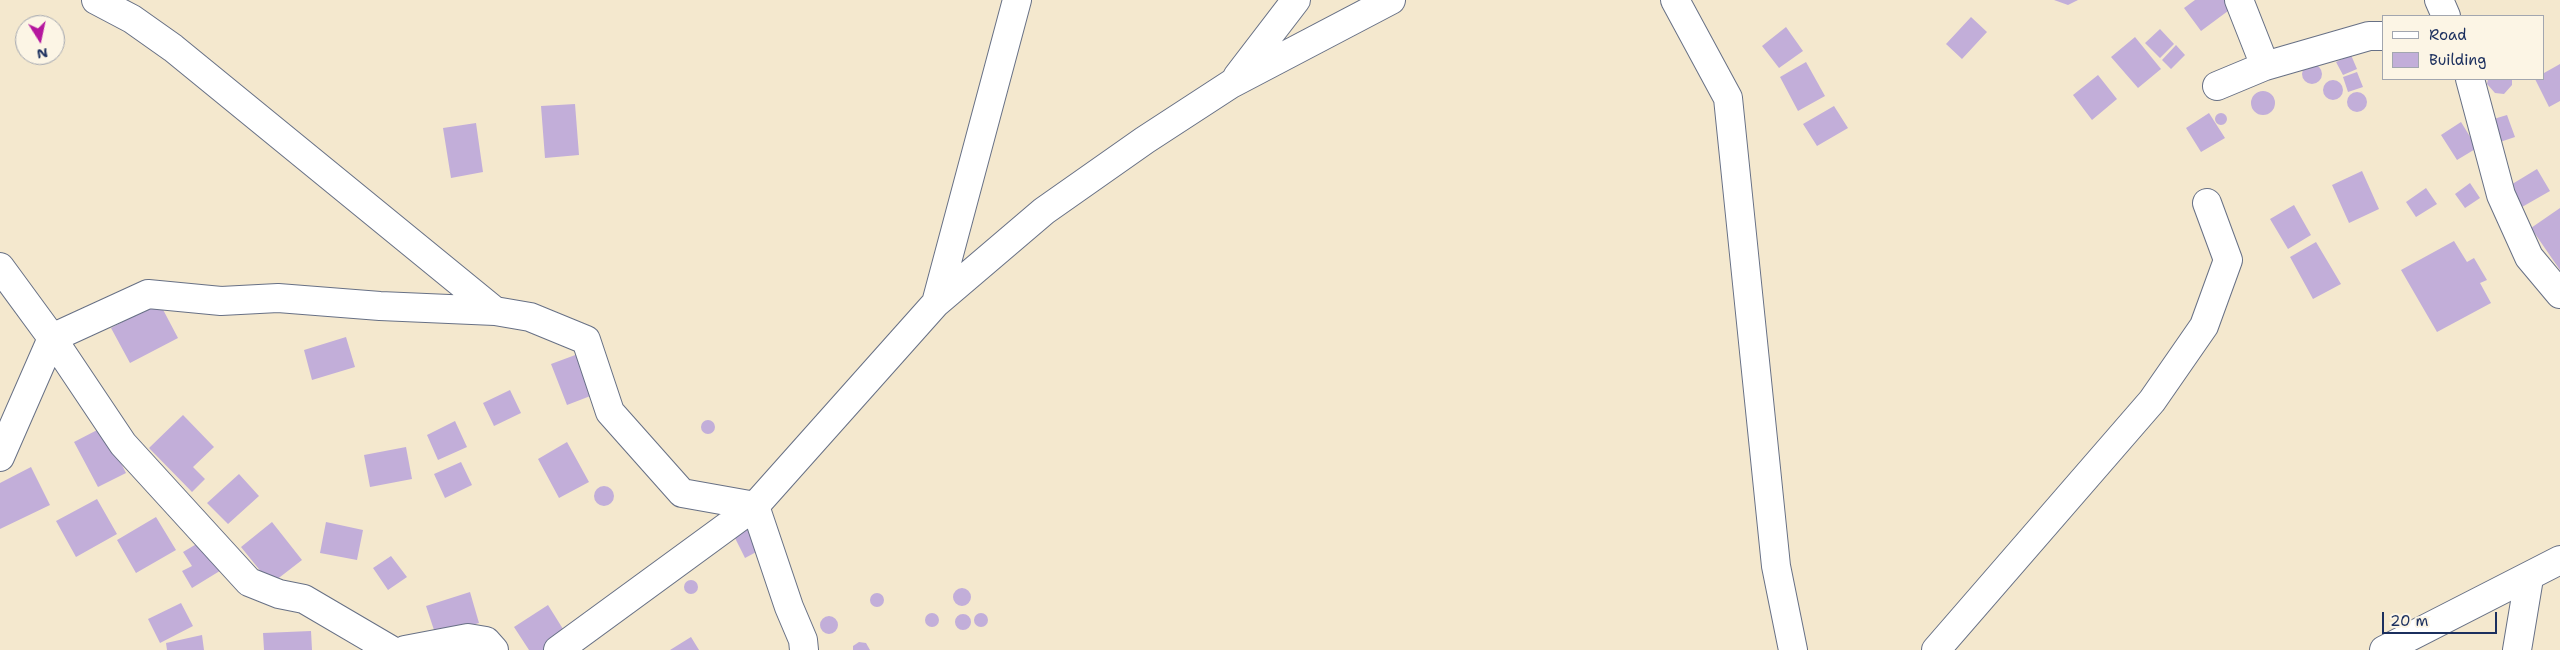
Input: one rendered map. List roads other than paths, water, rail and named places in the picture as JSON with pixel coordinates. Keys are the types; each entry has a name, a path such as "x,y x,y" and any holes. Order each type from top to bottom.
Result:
{"street":[{"path":"96,0 132,19 174,48 495,311"},
{"path":"936,304 1017,0"},
{"path":"1231,84 1296,0"},
{"path":"558,650 755,506 936,304 1044,211 1145,140 1231,84 1391,0"},
{"path":"1675,0 1728,98 1776,566 1793,650"},
{"path":"2239,0 2265,66"},
{"path":"2439,0 2446,15"},
{"path":"2217,86 2265,66 2369,36 2382,36"},
{"path":"2470,80 2500,196 2529,256 2560,294"},
{"path":"1936,650 2152,401 2204,326 2228,260 2207,203"},
{"path":"0,266 52,338 123,444 249,582 279,594 304,599 391,650"},
{"path":"0,457 52,338 148,294 221,301 278,298 380,306 495,311 530,317 586,340 610,412 682,493 755,506"},
{"path":"755,506 789,608 803,640 804,650"},
{"path":"2384,650 2529,578 2560,560"},
{"path":"2517,650 2529,578"},
{"path":"405,650 468,638 486,642 494,650"}]}
